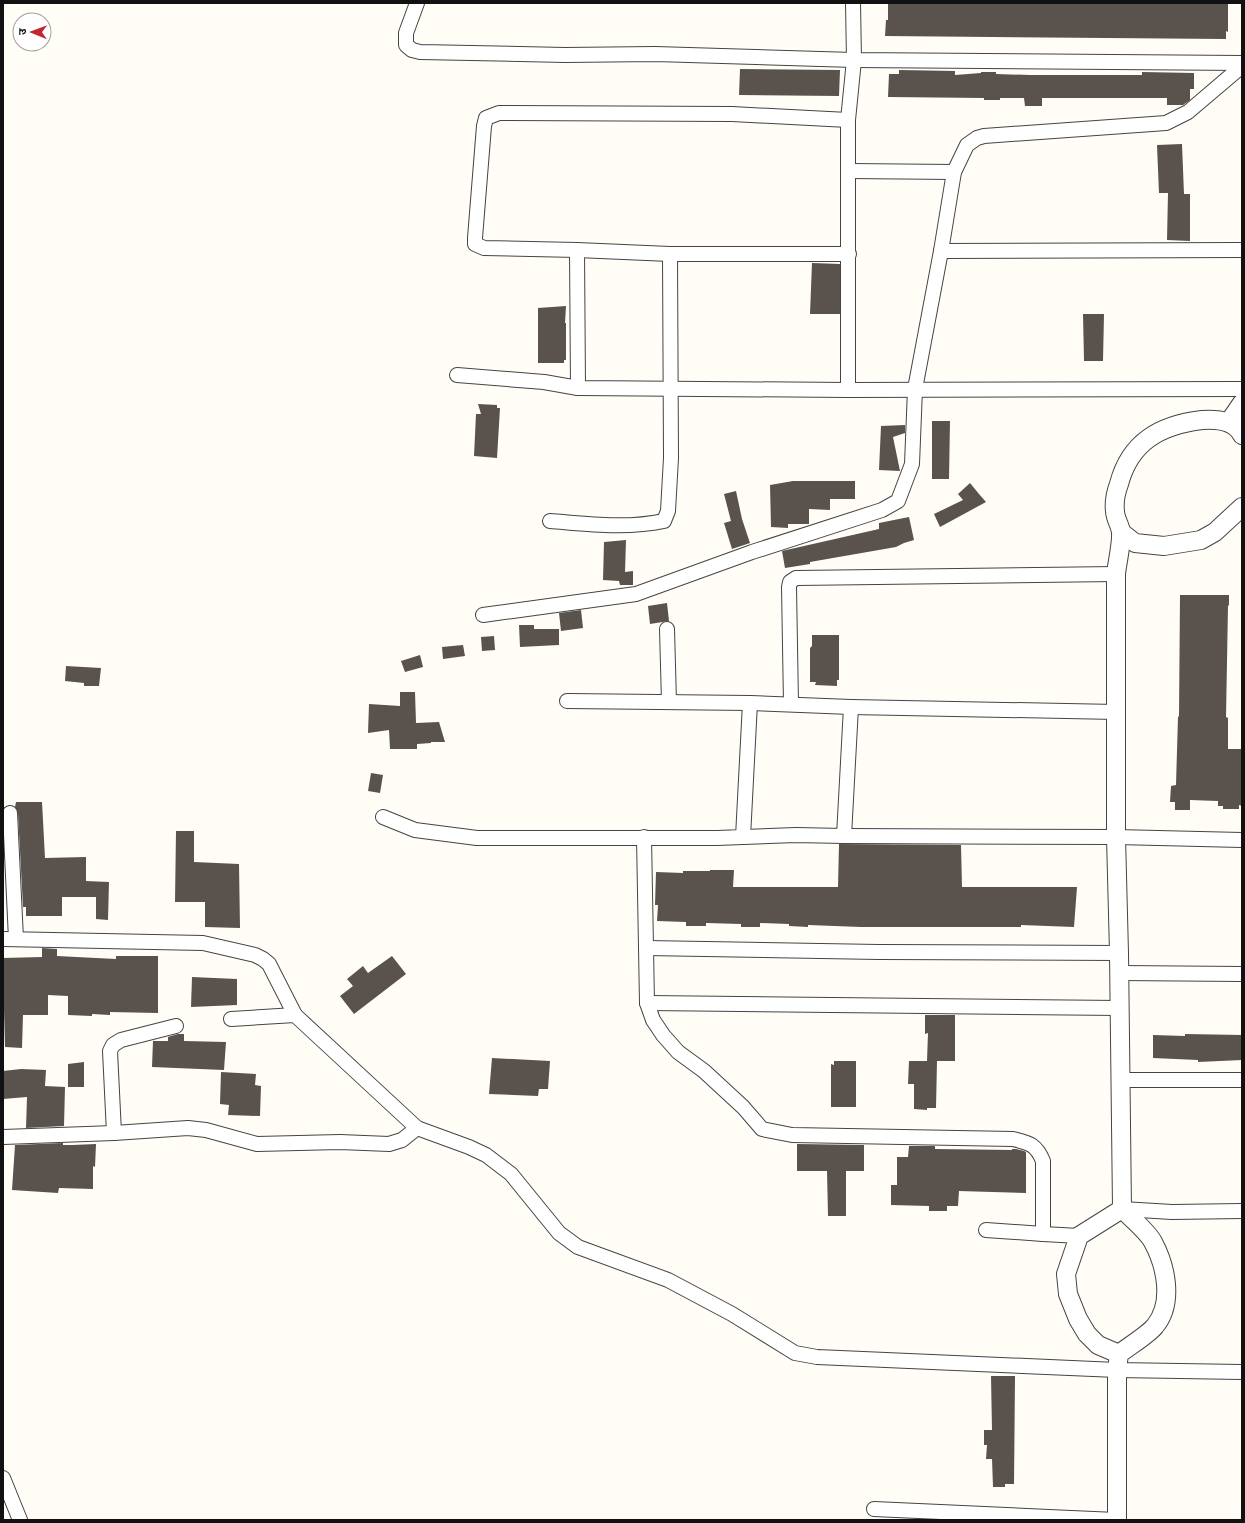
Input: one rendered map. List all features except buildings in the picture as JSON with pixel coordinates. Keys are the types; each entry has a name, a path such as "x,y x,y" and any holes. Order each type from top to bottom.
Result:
{"street":[{"path":"417,3 406,33 406,44 412,50 420,52 565,55 655,54 854,60 1242,65"},
{"path":"848,390 848,120 854,60 853,3"},
{"path":"483,615 636,594 752,552 882,510 898,501 912,464 915,389 954,172 967,145 977,138 984,136 1166,123 1188,112 1242,65"},
{"path":"848,120 708,114 499,113 486,118 474,238 475,244 484,248 670,254 849,254"},
{"path":"848,171 954,172"},
{"path":"577,250 578,388"},
{"path":"941,251 1242,250"},
{"path":"550,521 629,526 643,526 664,522 668,511 671,458 670,254"},
{"path":"457,375 544,382 578,388 671,388 728,390 1242,388"},
{"path":"1229,422 1242,403"},
{"path":"874,1509 1116,1520 1118,1362 1155,1326 1164,1311 1167,1286 1159,1258 1152,1241 1122,1209 1120,1008 1116,837 1116,574 1121,532 1114,512 1122,470 1133,451 1149,438 1171,426 1213,419 1229,422 1240,430 1242,435"},
{"path":"1121,532 1135,543 1164,546 1201,540 1214,532 1242,507"},
{"path":"791,704 789,587 790,582 796,578 1116,574"},
{"path":"667,629 669,702"},
{"path":"567,701 750,703 851,707 1117,712"},
{"path":"743,836 750,703"},
{"path":"844,836 851,707"},
{"path":"10,813 10,939 203,943 255,955 263,959 269,964 296,1015 417,1128 469,1147 486,1155 511,1174 559,1233 578,1247 668,1280 732,1314 795,1353 817,1357 1118,1362 1242,1372"},
{"path":"383,817 415,830 477,838 717,838 796,835 1116,837 1242,840"},
{"path":"644,837 647,1003 653,1020 663,1035 678,1052 704,1071 743,1107 762,1129 792,1135 1013,1139 1030,1144 1039,1152 1043,1161 1043,1234"},
{"path":"646,948 887,952 1119,953"},
{"path":"1119,973 1242,974"},
{"path":"647,1003 1120,1008"},
{"path":"231,1019 296,1015"},
{"path":"114,1133 110,1051 113,1045 121,1040 176,1026"},
{"path":"1121,1080 1242,1080"},
{"path":"3,1137 114,1133 188,1128 223,1133 257,1144 340,1142 389,1144 402,1140 417,1128"},
{"path":"986,1230 1079,1236 1122,1209 1172,1212 1242,1211"},
{"path":"1079,1236 1066,1274 1068,1294 1078,1319 1087,1334 1118,1362"},
{"path":"3,1478 20,1520"}]}
